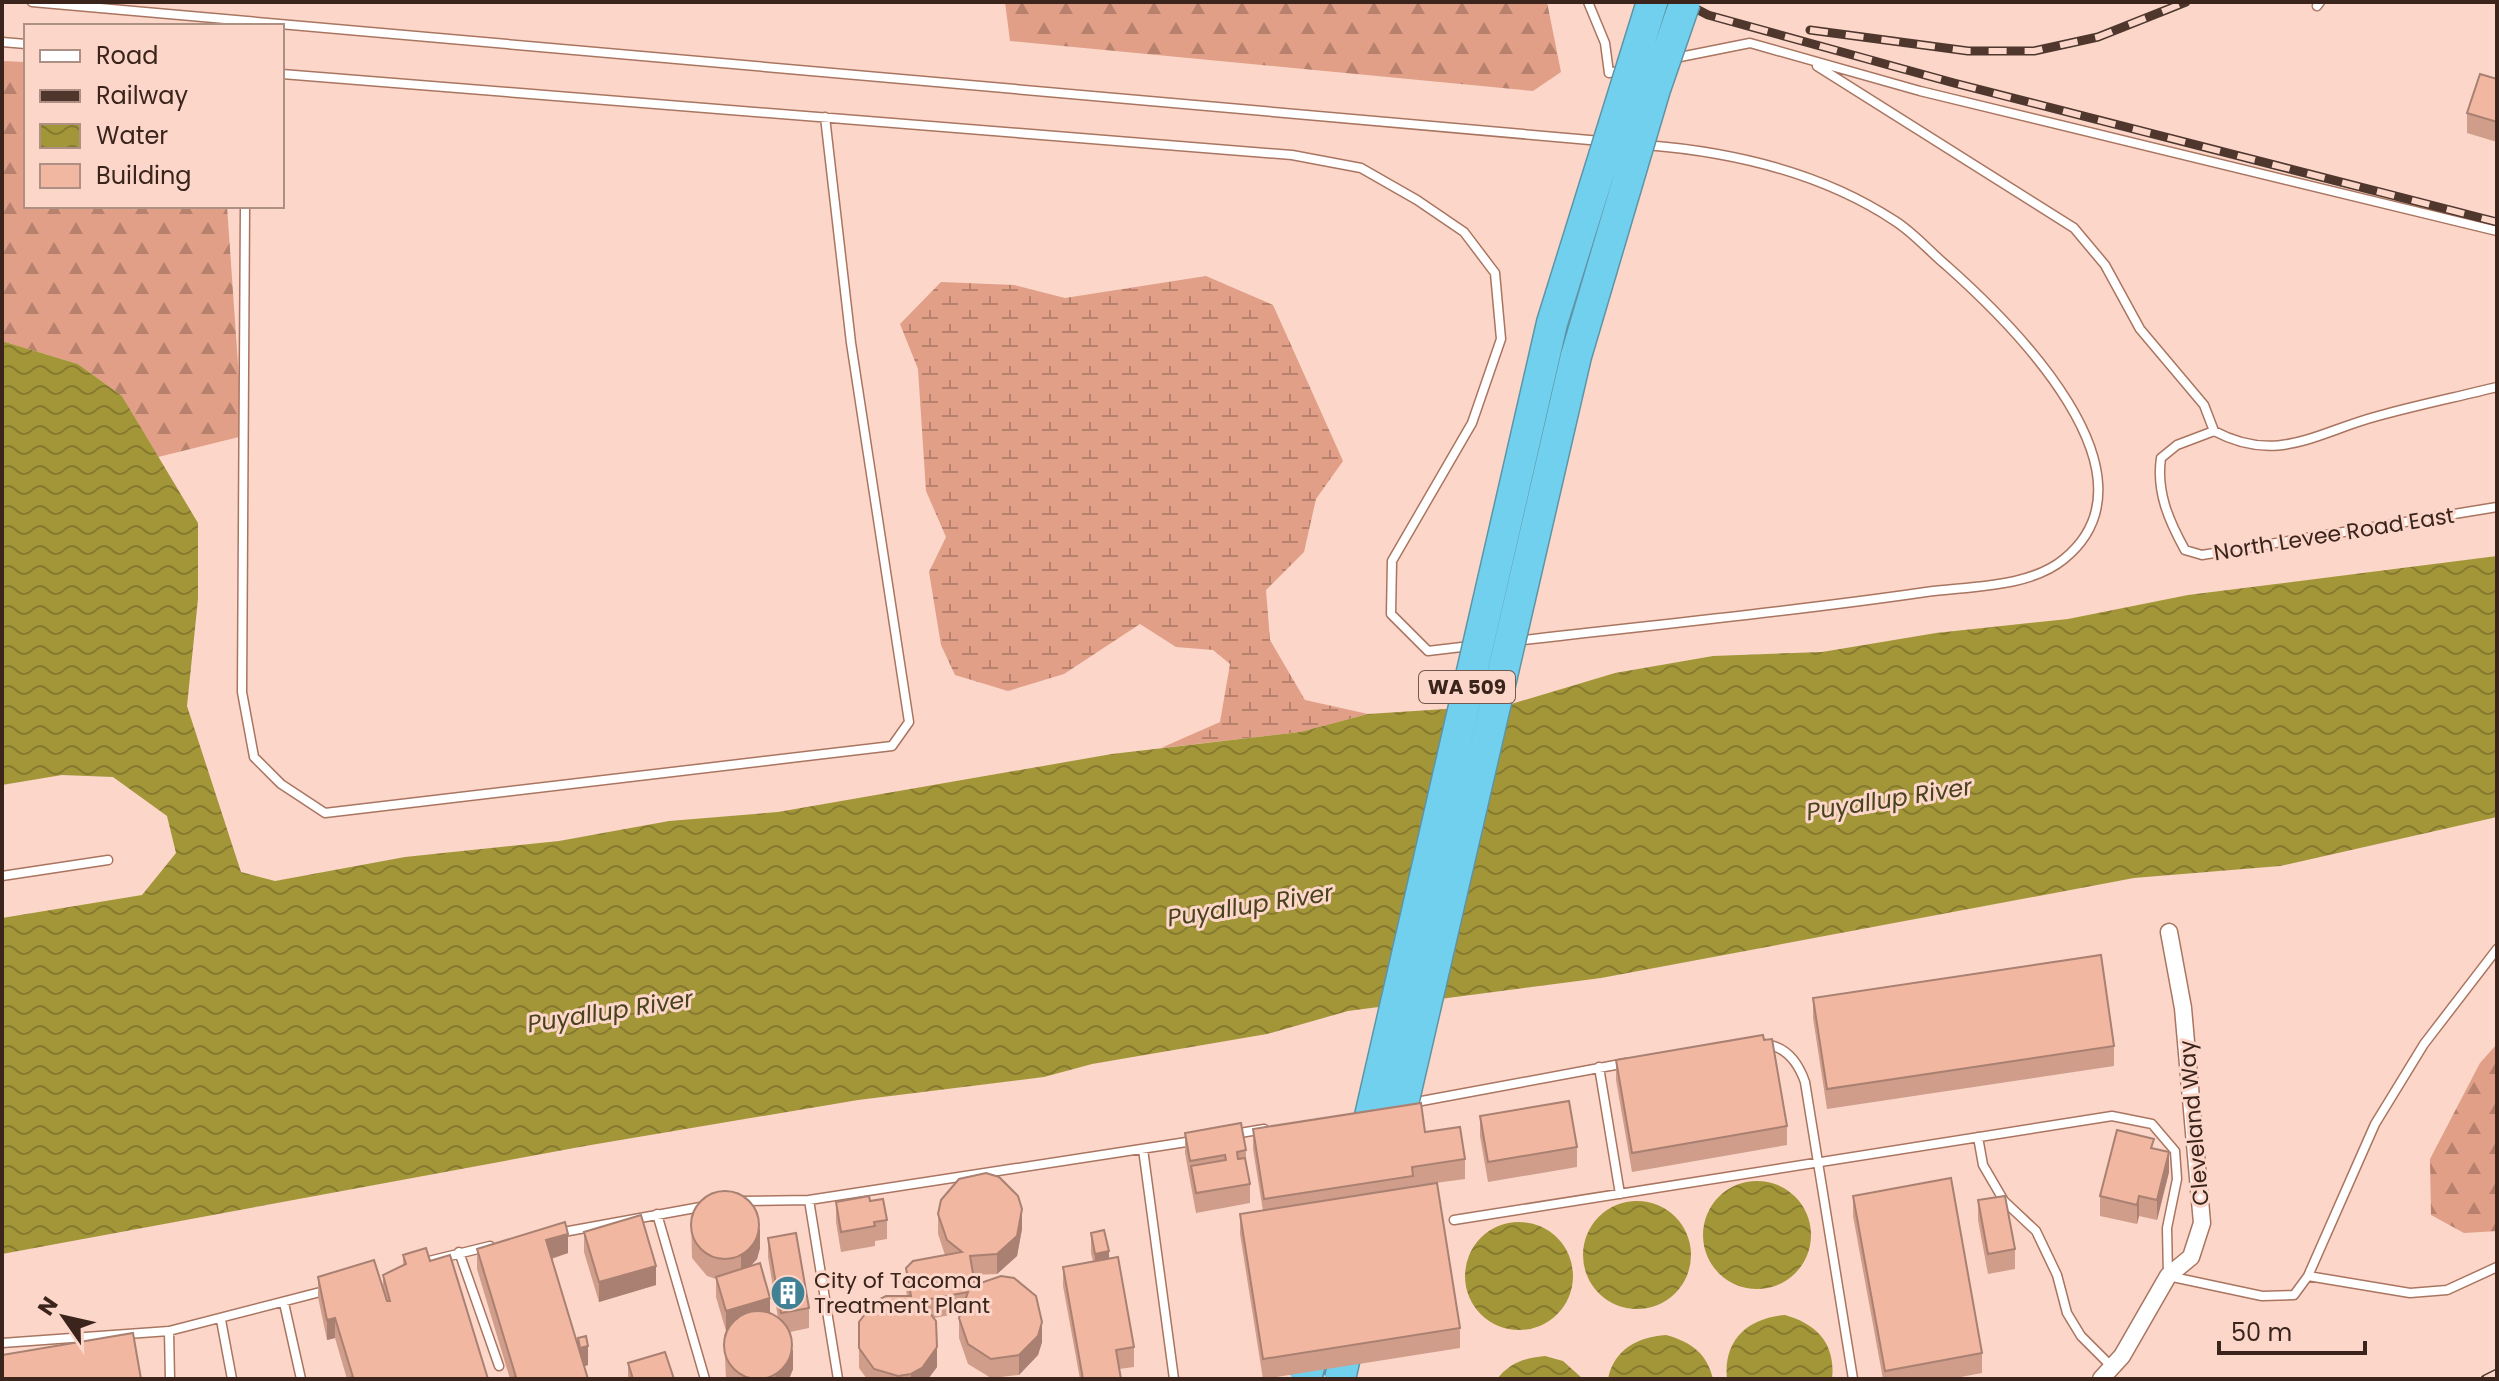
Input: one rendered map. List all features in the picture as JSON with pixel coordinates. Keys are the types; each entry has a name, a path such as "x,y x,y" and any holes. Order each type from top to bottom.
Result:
{"highway":[{"name":"WA 509","path":"1356,1174 1549,338 1576,240 1652,2"},
{"name":"WA 509","path":"1387,1175 1580,341 1655,89 1685,2"},
{"path":"1306,1379 1325,1300"},
{"path":"1340,1379 1357,1304"}],"street":[{"name":"Cleveland Way","path":"2106,1373 2168,1276 2191,1257 2202,1223 2183,1008 2169,932"}],"lane":[{"path":"32,2 281,24"},
{"path":"1588,2 1605,43 1609,73 1750,43 1935,95 2497,231"},
{"path":"284,24 1619,142"},
{"path":"2,42 24,44"},
{"path":"1805,59 2074,228 2105,265 2140,329 2204,405 2214,431 2235,442 2264,447 2308,442 2374,416 2497,387"},
{"path":"284,74 1292,155 1361,168 1464,232 1495,273 1501,339 1472,423 1392,561 1391,614 1428,651 1490,644"},
{"path":"245,208 242,692 254,757 281,784 325,813 892,746 909,722 851,343 825,117"},
{"path":"1506,642 1876,600 2029,578 2063,561 2086,537 2096,515 2096,473 2092,460 2079,421 2051,373 1988,303 1896,221 1764,161 1694,149 1634,144"},
{"name":"North Levee Road East","path":"2214,431 2177,445 2161,458 2158,478 2169,520 2185,550 2202,555 2497,507"},
{"path":"2,876 108,860"},
{"path":"1454,1220 2112,1116 2152,1124 2175,1151 2177,1179 2167,1228 2168,1276 2279,1298 2294,1295 2308,1276 2375,1124 2424,1044 2497,949"},
{"path":"1747,1044 1774,1045 1798,1064 1805,1082 1853,1379"},
{"path":"1357,1113 1644,1060"},
{"path":"1599,1067 1620,1194"},
{"path":"1220,1137 1281,1127"},
{"path":"1978,1137 1983,1165 2004,1201 2036,1231 2057,1275 2067,1313 2106,1373"},
{"path":"735,1201 809,1200 1204,1139"},
{"path":"1143,1149 1174,1379"},
{"path":"809,1200 838,1379"},
{"path":"547,1235 720,1203"},
{"path":"657,1214 705,1379"},
{"path":"415,1265 503,1243"},
{"path":"459,1252 499,1366"},
{"path":"2308,1276 2410,1293 2447,1290 2497,1267"},
{"path":"2,1343 169,1331 221,1320 342,1286"},
{"path":"284,1303 301,1379"},
{"path":"221,1320 232,1379"},
{"path":"169,1331 170,1379"}],"green space":[{"path":"1005,2 1547,2 1561,72 1533,91 1010,41"},
{"path":"2,61 24,62 24,208 227,208 243,436 158,457 122,396 78,364 2,341"},
{"path":"1206,276 1273,305 1343,461 1316,499 1304,552 1266,590 1270,640 1305,700 1368,714 1300,732 1161,748 1220,722 1230,664 1213,650 1176,647 1140,624 1064,674 1008,691 955,675 941,645 929,572 946,537 926,491 918,369 900,324 941,282 1014,285 1065,298"},
{"path":"2497,1044 2497,1231 2464,1233 2431,1215 2430,1159 2480,1063"}],"water":[{"name":"Puyallup River","path":"2,341 78,364 122,396 198,523 198,599 187,706 241,872 275,881 405,857 559,841 669,821 778,812 1112,754 1300,732 1368,714 1508,705 1615,673 1713,656 1822,652 1936,633 2068,619 2188,595 2497,556 2497,817 2280,866 2134,878 1601,978 1348,1011 1267,1034 1092,1064 1044,1077 858,1100 585,1146 2,1254 2,918 142,895 176,853 167,816 113,777 62,775 2,785"},
{"path":"1757,1181 1787,1190 1795,1197 1802,1205 1811,1235 1802,1265 1795,1273 1787,1280 1757,1289 1727,1280 1719,1273 1712,1265 1703,1235 1712,1205 1719,1197 1727,1190"},
{"path":"1637,1201 1667,1210 1675,1217 1682,1225 1691,1255 1682,1285 1675,1293 1667,1300 1637,1309 1607,1300 1599,1293 1592,1285 1583,1255 1592,1225 1599,1217 1607,1210"},
{"path":"1519,1222 1549,1231 1557,1238 1564,1246 1573,1276 1564,1306 1557,1314 1549,1321 1519,1330 1489,1321 1481,1314 1474,1306 1465,1276 1474,1246 1481,1238 1489,1231"},
{"path":"1785,1315 1806,1324 1822,1337 1831,1356 1832,1379 1727,1379 1729,1353 1741,1334 1760,1321"},
{"path":"1666,1335 1697,1350 1707,1362 1713,1379 1608,1379 1616,1360 1629,1346 1646,1338"},
{"path":"1545,1356 1563,1361 1583,1379 1497,1379 1518,1362"}],"building":[{"path":"2480,74 2497,79 2497,122 2467,113"},
{"path":"2101,955 2114,1046 1827,1089 1813,998"},
{"path":"1763,1035 1764,1040 1772,1039 1787,1126 1632,1153 1616,1060"},
{"path":"1569,1101 1577,1147 1488,1162 1480,1116"},
{"path":"1421,1103 1425,1132 1460,1127 1465,1159 1412,1167 1413,1176 1264,1199 1253,1129"},
{"path":"1241,1123 1246,1150 1237,1152 1238,1159 1245,1158 1250,1184 1196,1193 1191,1166 1226,1160 1225,1155 1190,1161 1185,1133"},
{"path":"2117,1130 2154,1139 2151,1148 2169,1152 2157,1200 2139,1196 2137,1205 2100,1196"},
{"path":"986,1173 999,1177 1018,1196 1022,1209 1017,1236 997,1254 970,1256 975,1285 1001,1276 1014,1278 1036,1296 1042,1322 1038,1336 1019,1355 991,1359 968,1344 959,1318 968,1292 920,1301 936,1321 937,1347 922,1368 911,1374 898,1376 874,1369 859,1348 859,1322 874,1302 886,1296 911,1296 906,1268 913,1261 962,1252 947,1240 938,1214 941,1200 959,1179"},
{"path":"1951,1178 1982,1353 1885,1371 1853,1196"},
{"path":"1437,1183 1460,1328 1263,1359 1240,1214"},
{"path":"718,1191 732,1191 744,1196 754,1206 759,1225 754,1244 744,1254 732,1259 718,1259 706,1254 696,1244 691,1232 691,1218 696,1206 706,1196"},
{"path":"869,1196 870,1201 883,1199 887,1220 874,1222 875,1226 841,1232 836,1202"},
{"path":"2005,1196 2015,1249 1988,1254 1978,1200"},
{"path":"641,1215 656,1266 599,1282 584,1232"},
{"path":"565,1222 568,1234 546,1240 588,1379 509,1379 516,1377 477,1249"},
{"path":"1104,1230 1109,1251 1095,1254 1091,1233"},
{"name":"City of Tacoma Treatment Plant","path":"796,1233 809,1308 781,1313 768,1238"},
{"path":"426,1248 430,1261 450,1255 488,1379 347,1379 353,1377 335,1318 327,1320 318,1277 374,1260 387,1301 390,1301 383,1275 406,1264 403,1255"},
{"path":"1118,1257 1134,1347 1116,1350 1121,1379 1083,1379 1063,1267"},
{"path":"760,1263 770,1298 726,1311 716,1277"},
{"path":"765,1311 786,1326 792,1345 790,1358 782,1369 765,1379 751,1379 734,1369 726,1358 724,1338 734,1321 745,1313"},
{"path":"133,1333 141,1379 2,1379 2,1355"},
{"path":"586,1336 588,1346 580,1348 578,1338"},
{"path":"665,1352 674,1379 633,1379 628,1363"}],"railway":[{"path":"1683,2 1708,15 1954,83 2497,222"},
{"path":"1810,30 1968,51 2034,51 2098,37 2186,2"},
{"path":"2485,1379 2497,1373"}],"place":[{"name":"City of Tacoma Treatment Plant","path":"788,1293"}]}
